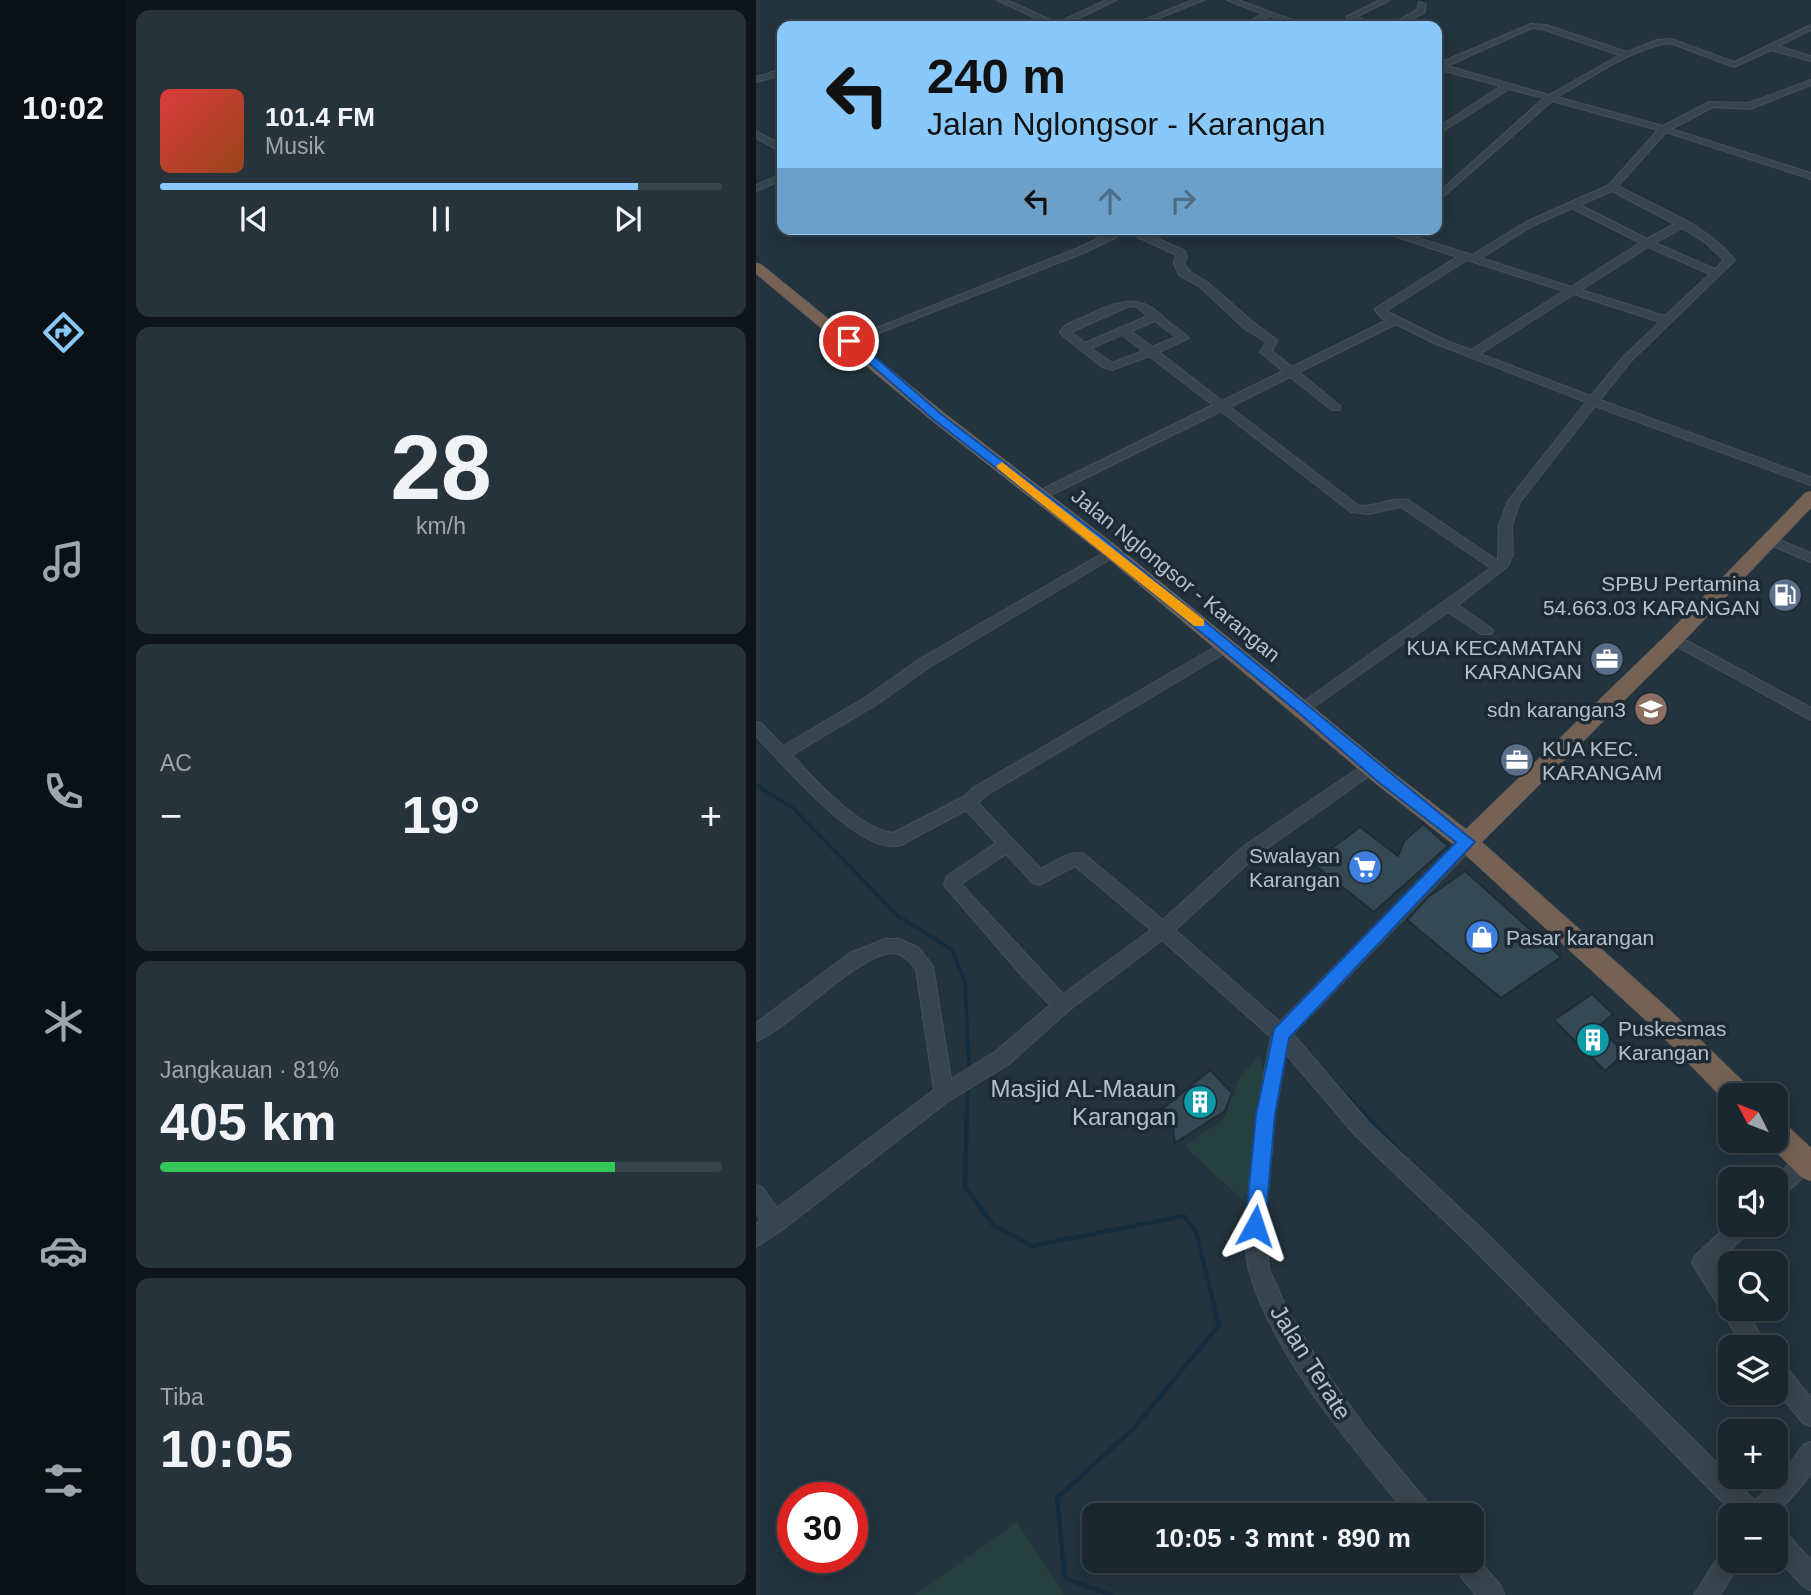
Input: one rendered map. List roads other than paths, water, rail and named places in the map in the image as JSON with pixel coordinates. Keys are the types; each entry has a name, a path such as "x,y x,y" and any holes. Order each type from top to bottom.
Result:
{"highway":[{"name":"Jalan Nglongsor - Karangan","path":"756,267 937,416 1112,552 1371,767 1467,842 1662,1019 1726,1083"},
{"path":"1467,842 1674,639 1811,497"},
{"path":"1788,1145 1808,1165"}],"street":[{"path":"1001,0 1046,21"},
{"path":"1068,21 1112,0"},
{"path":"1145,21 1200,0"},
{"path":"1231,0 1290,21"},
{"path":"1358,21 1350,17 1386,0"},
{"path":"1411,0 1422,4 1434,0"},
{"path":"1402,21 1421,11 1422,4"},
{"path":"1254,21 1269,14"},
{"path":"1442,64 1537,25 1627,55"},
{"path":"1442,195 1551,97 1627,55 1665,41 1734,65 1811,27"},
{"path":"1771,47 1811,59"},
{"path":"1448,53 1459,56"},
{"path":"1442,67 1664,129 1811,176"},
{"path":"756,80 777,74"},
{"path":"1811,82 1750,106 1712,104 1664,129 1612,187 1530,224 1380,310 1385,316 1472,354 1811,481"},
{"path":"1442,129 1509,85"},
{"path":"756,134 777,146"},
{"path":"756,188 777,179"},
{"path":"1304,709 1500,568 1508,551 1505,533 1507,517 1514,501 1627,359 1730,260 1727,254 1612,187"},
{"path":"1573,205 1647,243 1717,273"},
{"path":"1472,354 1680,225"},
{"path":"849,341 1114,235"},
{"path":"1140,235 1181,253 1179,263 1183,272 1203,284 1249,327 1272,341 1266,352 1336,408"},
{"path":"1408,235 1469,258 1666,320"},
{"path":"1129,303 1142,305 1158,316 1184,336 1112,367 1067,333 1067,328 1129,303"},
{"path":"1084,347 1158,316"},
{"path":"1041,495 1396,320"},
{"path":"1124,330 1355,509 1371,512 1394,503 1404,503 1500,568"},
{"path":"1770,540 1811,558"},
{"path":"782,754 871,701 923,664 1112,552"},
{"path":"1449,606 1486,631"},
{"path":"1674,639 1811,715"},
{"path":"756,727 823,798 882,840 895,840 971,800 979,792 1227,646"},
{"path":"756,1237 947,1092 998,1061 1062,1005 1163,930 1250,851 1371,767"},
{"path":"971,800 973,808 1039,878 1078,859 1281,1034 1363,1130 1748,1503"},
{"path":"1281,1034 1467,842"},
{"path":"1006,845 953,881 952,885 1062,1005"},
{"path":"756,1033 860,956 892,945 906,949 916,953 924,966 947,1092"},
{"name":"Jalan Terate","path":"1281,1034 1265,1115 1257,1199 1255,1246 1259,1269 1280,1320 1315,1376 1360,1439 1413,1503"},
{"path":"1788,1180 1808,1165"},
{"path":"756,1195 775,1223"},
{"path":"1718,1286 1702,1263 1729,1237"},
{"path":"1788,1387 1811,1415"},
{"path":"1768,1503 1792,1480 1811,1453"},
{"path":"1788,1552 1811,1578"},
{"path":"1473,1573 1492,1595"},
{"path":"1706,1595 1720,1573"}],"waterway":[{"path":"756,785 793,808 898,916 951,949 965,981 969,1070"},
{"path":"1330,1078 1360,1110"},
{"path":"967,1110 968,1085"},
{"path":"967,1108 965,1187 993,1225 1032,1246 1184,1216 1196,1232 1219,1325 1134,1428 1057,1498 1065,1578 1111,1595"},
{"path":"1359,1108 1402,1154"}],"place":[{"name":"SPBU Pertamina 54.663.03 KARANGAN","path":"1785,595"},
{"name":"KUA KECAMATAN KARANGAN","path":"1607,659"},
{"name":"sdn karangan3","path":"1651,709"},
{"name":"KUA KEC. KARANGAM","path":"1517,760"},
{"name":"Swalayan Karangan","path":"1365,867"},
{"name":"Pasar karangan","path":"1482,937"},
{"name":"Puskesmas Karangan","path":"1593,1040"},
{"name":"Masjid AL-Maaun Karangan","path":"1200,1102"}]}
